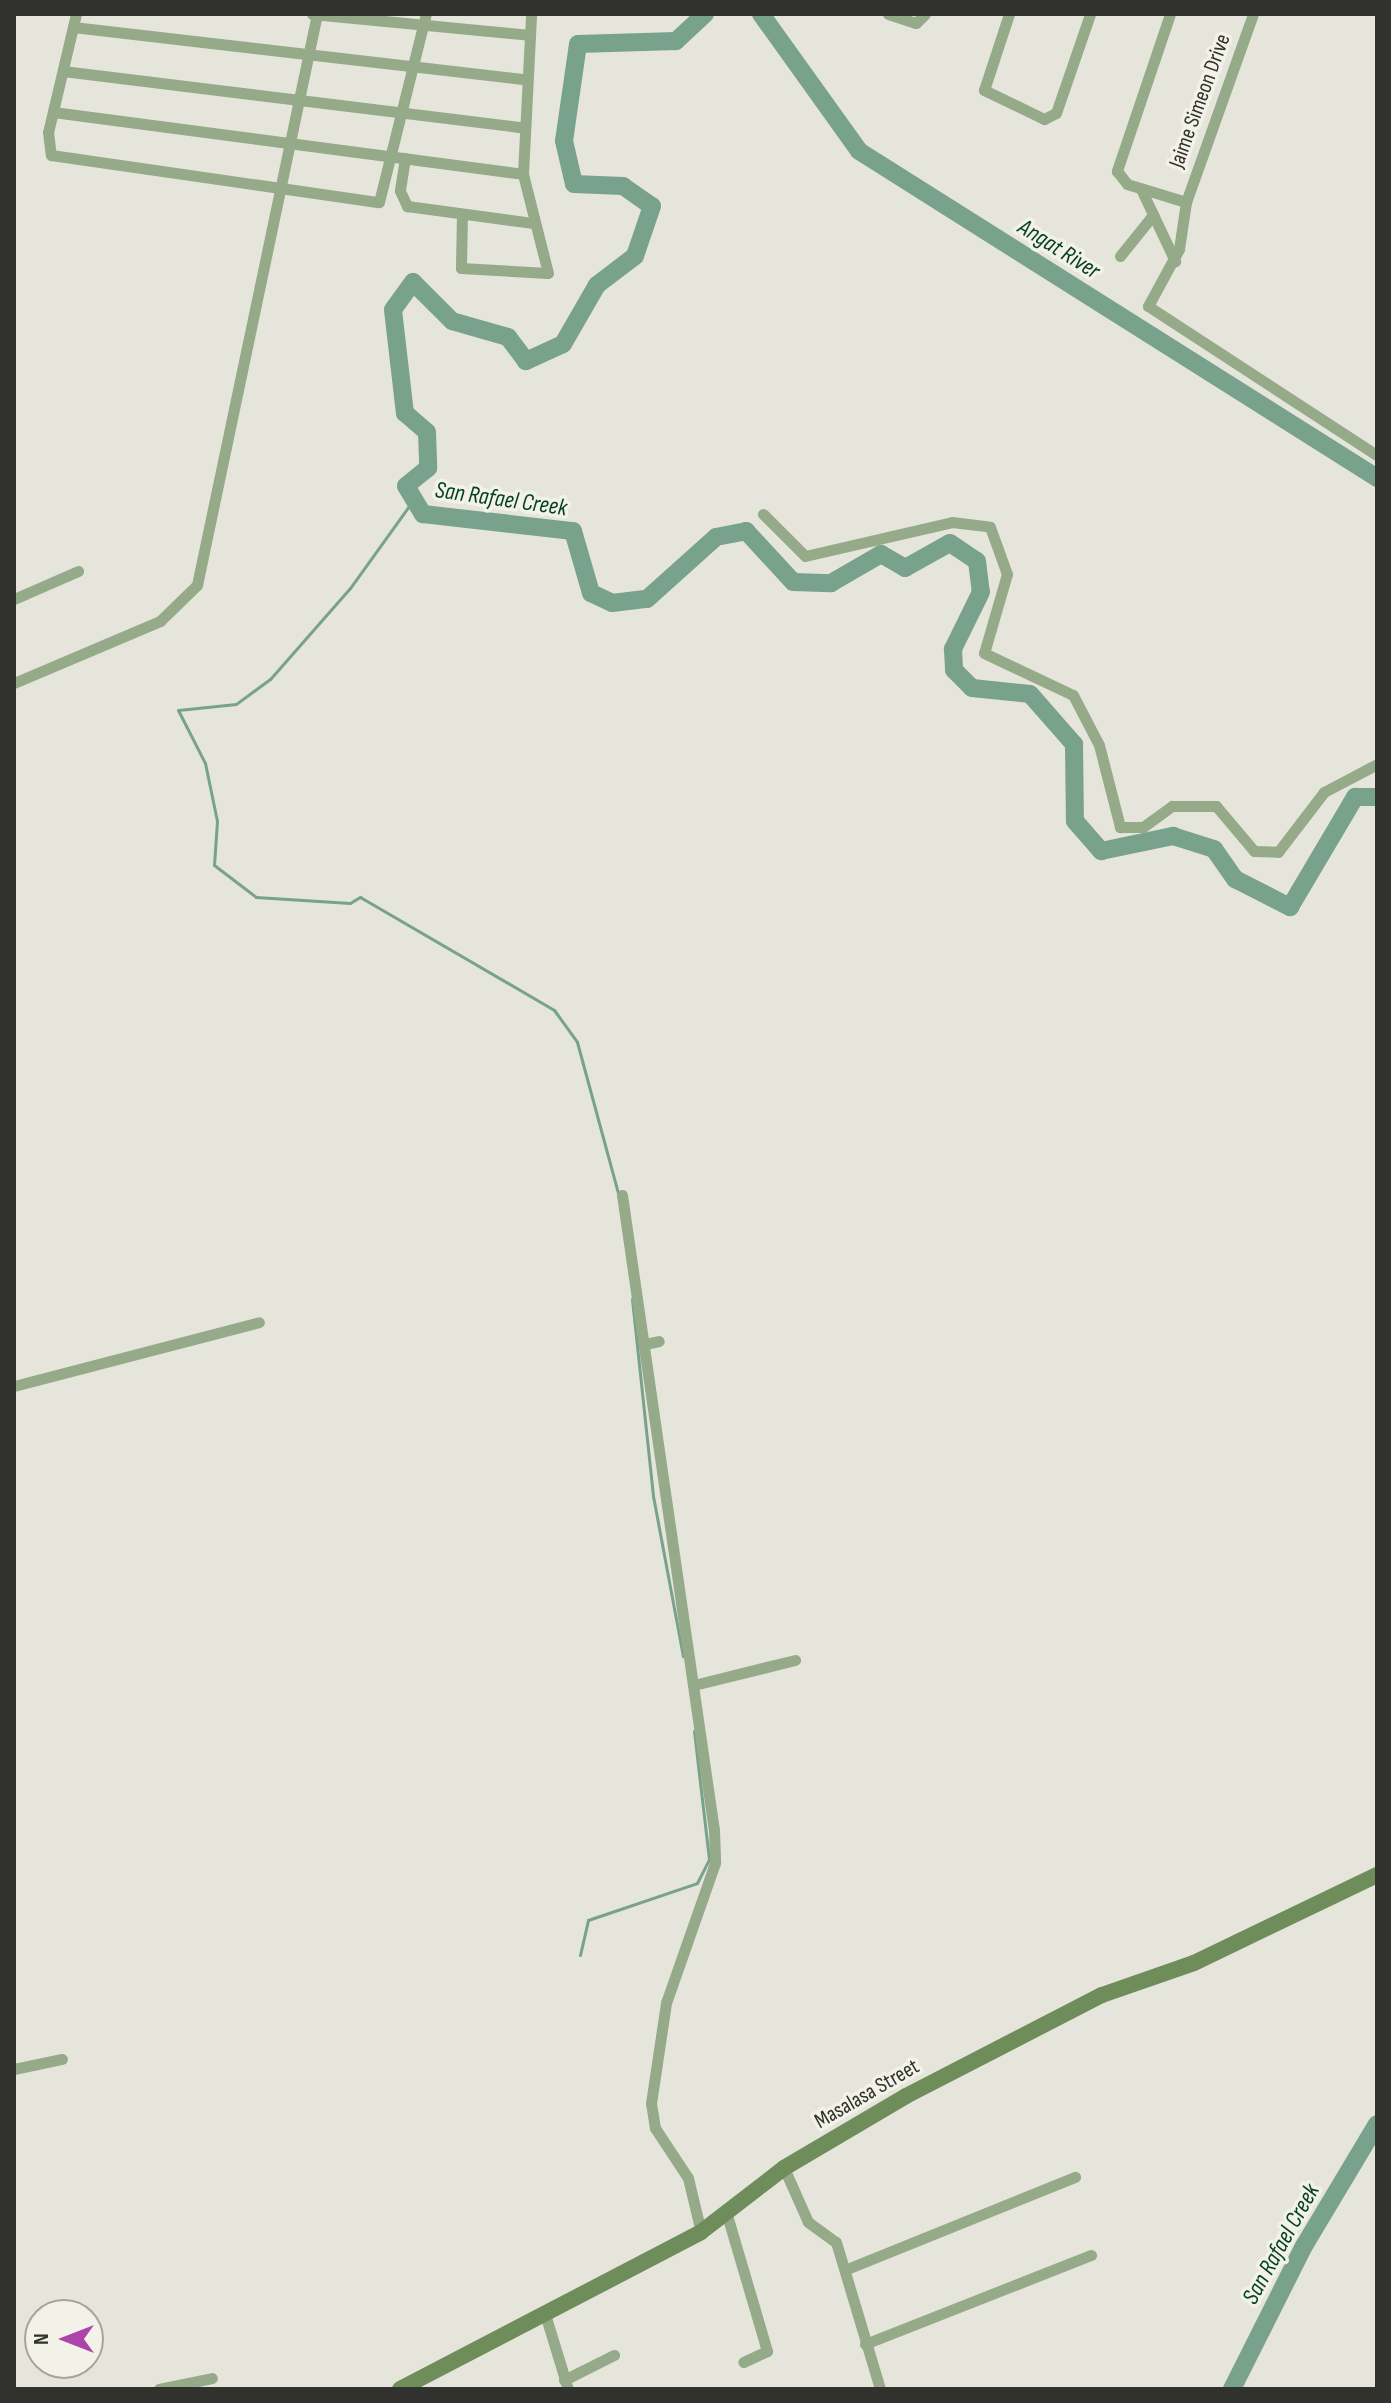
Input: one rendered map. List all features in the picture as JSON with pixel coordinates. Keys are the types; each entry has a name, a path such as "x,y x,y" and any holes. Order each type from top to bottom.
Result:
{"street":[{"path":"76,14 53,112 51,155 379,202 426,14"},
{"path":"14,683 160,621 197,585 315,14 422,29 529,35"},
{"path":"462,214 461,268 548,273 532,223 523,174 521,127 531,14"},
{"path":"888,14 920,18"},
{"path":"1009,14 984,82 986,97 1044,119 1056,113 1090,14"},
{"path":"1170,14 1119,161 1120,178 1141,189 1186,202"},
{"name":"Jaime Simeon Drive","path":"1175,261 1186,202 1253,14"},
{"path":"73,27 524,79"},
{"path":"63,71 521,127"},
{"path":"53,112 523,174"},
{"path":"405,158 401,202 532,223"},
{"path":"1141,189 1175,261 1151,295 1151,315 1246,365 1377,455"},
{"path":"1120,256 1153,215"},
{"path":"763,514 805,556 952,522 990,527 1007,574 984,653 1073,695 1099,745 1120,827 1143,827 1172,806 1216,806 1254,851 1278,852 1324,792 1377,764"},
{"path":"14,599 78,571"},
{"path":"622,1195 645,1344 661,1498 698,1684 715,1863 666,2003 651,2109 688,2178 701,2232"},
{"path":"14,1386 259,1322"},
{"path":"645,1344 659,1341"},
{"path":"698,1684 795,1660"},
{"name":"Masalasa Street","path":"400,2389 701,2232 727,2215 784,2168 1102,1995 1194,1963 1377,1875"},
{"path":"14,2069 62,2059"},
{"path":"784,2168 808,2222 833,2237 847,2269 865,2344 880,2389"},
{"path":"847,2269 1075,2177"},
{"path":"727,2215 767,2351 743,2362"},
{"path":"865,2344 1091,2255"},
{"path":"545,2314 566,2384 614,2355"},
{"path":"159,2389 212,2378"}],"waterway":[{"name":"San Rafael Creek","path":"705,14 676,41 578,44 564,141 574,184 623,186 652,206 635,256 597,285 563,344 526,361 508,337 452,321 413,282 393,310 405,413 427,432 428,468 406,486 423,514 573,531 591,593 612,603 647,599 716,537 746,531 793,582 831,583 881,554 905,568 950,543 977,561 981,592 953,649 954,670 972,688 1030,694 1074,744 1075,821 1101,851 1173,836 1214,849 1235,879 1290,907 1355,797 1377,797"},
{"name":"Angat River","path":"761,14 859,151 1377,478"},
{"path":"414,499 350,588 270,679 236,704 178,710 205,763 217,821 214,865 256,897 350,903 360,897 554,1010 577,1042 618,1193"},
{"path":"632,1299 653,1496 683,1656"},
{"path":"580,1955 588,1920 697,1883 709,1859 694,1731"},
{"name":"San Rafael Creek","path":"1232,2389 1304,2246 1377,2124"}]}
